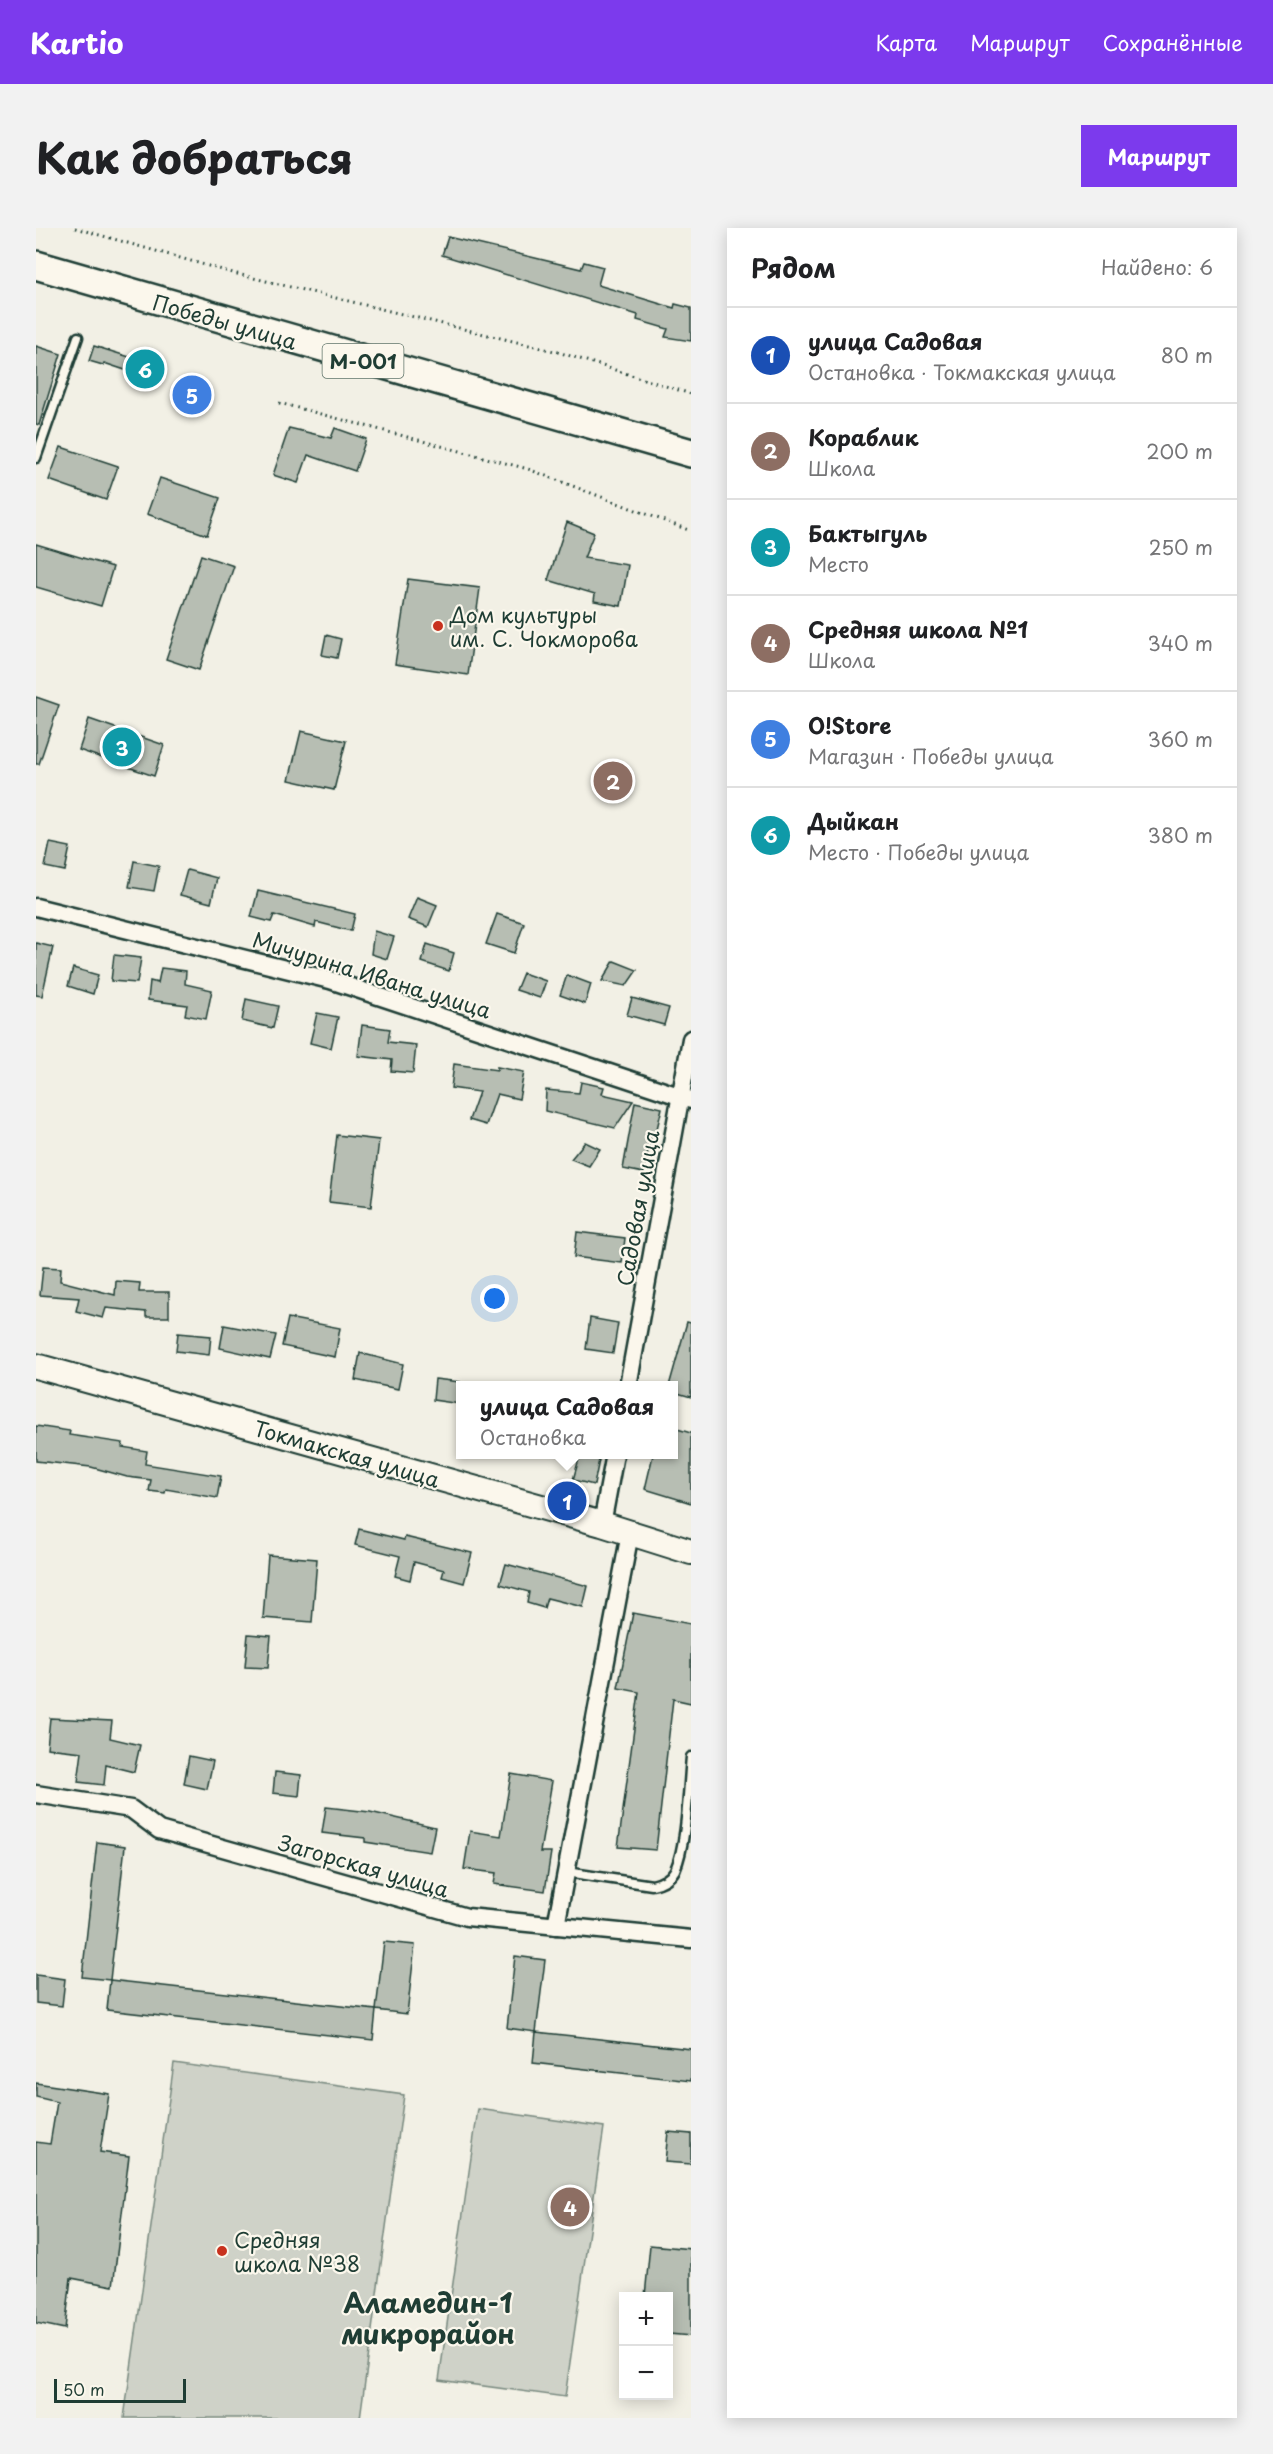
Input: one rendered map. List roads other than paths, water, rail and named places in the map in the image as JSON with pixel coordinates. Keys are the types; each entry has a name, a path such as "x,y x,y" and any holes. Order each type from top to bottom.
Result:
{"main road":[{"name":"Победы улица","path":"36,265 691,453"},
{"name":"Токмакская улица","path":"36,1366 602,1524 691,1552"}],"street":[{"name":"Мичурина Ивана улица","path":"36,907 330,980 686,1098"},
{"name":"Садовая улица","path":"629,1381 686,1098 691,1039"},
{"path":"602,1524 614,1459"},
{"path":"556,1926 630,1533"},
{"name":"Загорская улица","path":"36,1794 131,1809 159,1830 466,1917 691,1939"}],"lane":[{"path":"36,458 78,337"},
{"path":"566,1872 652,1885 662,1884 674,1872 681,1847 691,1758"}],"place":[{"name":"Дыйкан","path":"145,369"},
{"name":"O!Store","path":"192,395"},
{"name":"Дом культуры им. С. Чокморова","path":"438,626"},
{"name":"Бактыгуль","path":"122,747"},
{"name":"Кораблик","path":"613,781"},
{"name":"улица Садовая","path":"567,1501"},
{"name":"Средняя школа №1","path":"570,2207"},
{"name":"Средняя школа №38","path":"222,2251"}],"district":[{"name":"Аламедин-1 микрорайон","path":"428,2316"}]}
